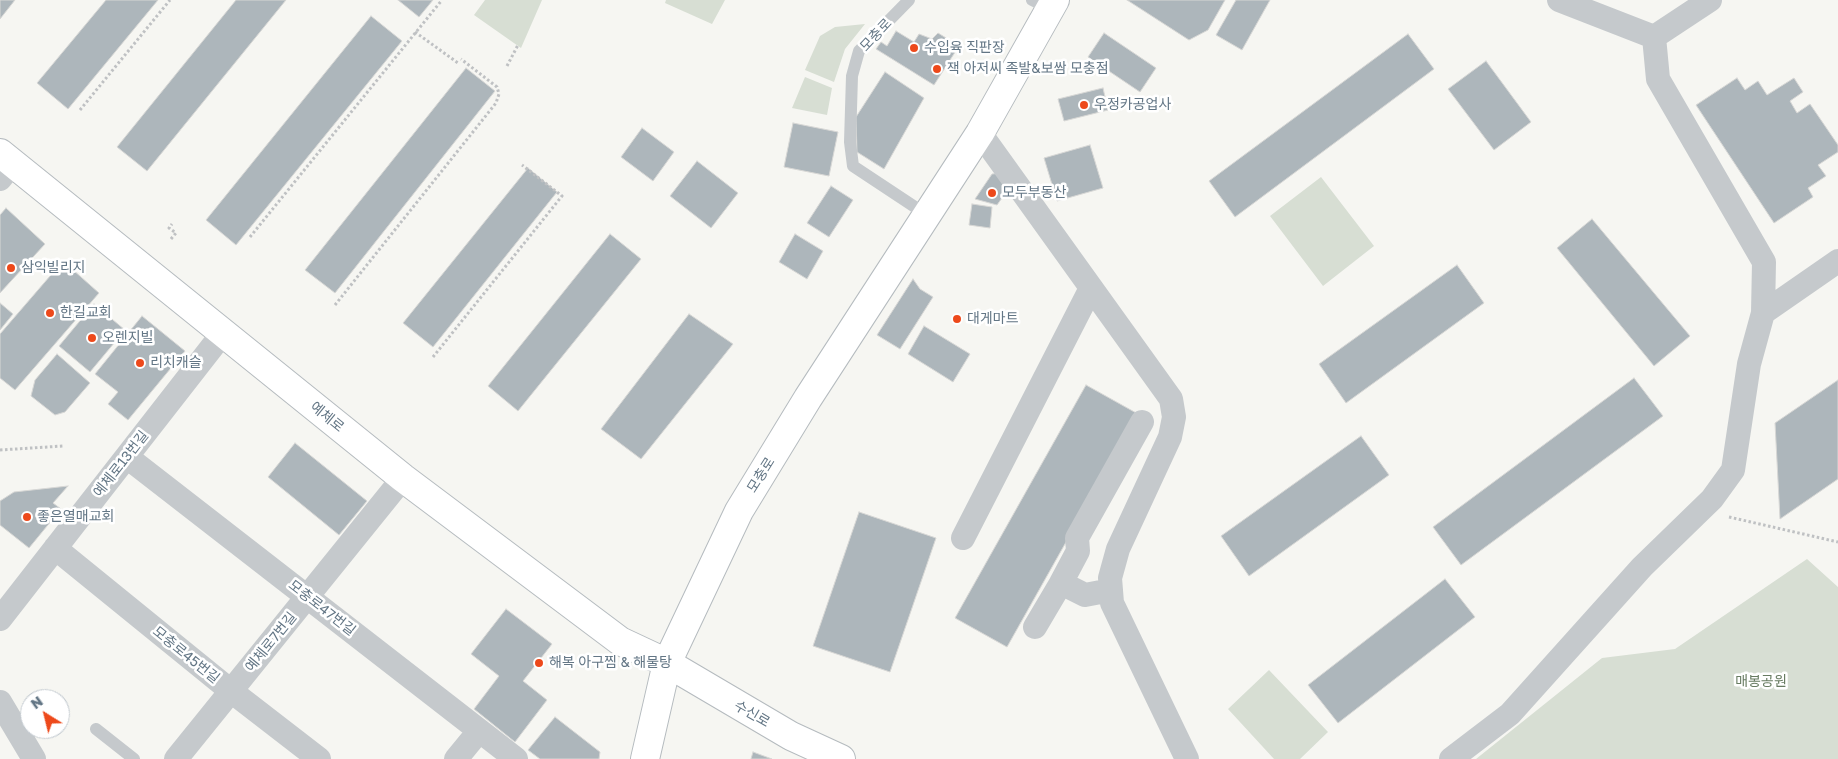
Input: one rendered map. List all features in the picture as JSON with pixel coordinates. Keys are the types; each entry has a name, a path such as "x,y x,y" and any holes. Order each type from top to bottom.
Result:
{"street":[{"path":"1560,0 1654,37"},
{"path":"1654,37 1710,0"},
{"name":"모충로","path":"645,759 667,662 739,511 808,398 980,133 1045,3"},
{"path":"1451,759 1510,714 1642,567 1700,511 1733,470 1749,364 1763,313 1764,262 1658,79 1654,37"},
{"path":"980,133 1171,399 1174,417 1170,437 1118,549 1110,578 1112,603 1187,759"},
{"name":"예체로","path":"4,165 223,333 403,478 620,641 667,662"},
{"path":"1763,313 1838,261"},
{"path":"963,538 1091,288"},
{"name":"예체로13번길","path":"0,618 223,333"},
{"path":"1035,627 1078,552 1077,538 1142,422"},
{"name":"모충로47번길","path":"127,457 516,759"},
{"name":"예체로7번길","path":"176,759 403,478"},
{"name":"모충로45번길","path":"56,548 231,691 319,759"},
{"path":"1061,583 1085,596 1111,590"},
{"name":"수신로","path":"667,662 791,736 841,759"},
{"path":"0,702 34,759"},
{"path":"456,759 479,731"}],"lane":[{"name":"모충로","path":"908,0 859,51 852,76 850,142 853,166 927,215"},
{"path":"96,729 134,759"}],"path":[{"path":"80,110 170,0"},
{"path":"250,237 442,0"},
{"path":"415,32 458,62"},
{"path":"508,66 518,45"},
{"path":"334,305 496,103 499,94 496,87 461,59"},
{"path":"433,356 562,196 522,165"},
{"path":"171,239 176,233 169,228 172,224"},
{"path":"0,450 63,446"},
{"path":"1700,511 1838,542"}],"green space":[{"path":"485,0 542,0 521,48 474,15"},
{"path":"666,0 725,0 712,24 665,3"},
{"path":"865,24 845,49 834,82 805,70 820,36 835,27"},
{"path":"805,77 832,88 827,115 792,108"},
{"path":"1321,177 1374,246 1323,286 1270,216"},
{"name":"매봉공원","path":"1807,559 1838,587 1838,759 1476,759 1602,658 1675,649"},
{"path":"1269,670 1328,732 1300,759 1274,759 1228,709"}],"building":[{"path":"0,0 15,0 0,19"},
{"path":"106,0 158,0 68,109 37,83"},
{"path":"236,0 286,0 147,171 117,147"},
{"path":"398,0 433,0 419,17"},
{"path":"1127,0 1225,0 1208,30 1189,40"},
{"path":"1236,0 1270,0 1242,50 1216,35"},
{"path":"371,16 402,41 236,245 206,220"},
{"path":"896,31 914,42 919,34 932,39 938,33 959,46 934,85 876,49 881,42 887,46"},
{"path":"1104,33 1156,68 1140,92 1088,57"},
{"path":"1408,34 1434,69 1235,217 1209,181"},
{"path":"1486,61 1531,122 1494,150 1448,89"},
{"path":"466,68 495,91 335,293 305,270"},
{"path":"885,72 924,98 884,169 857,152 856,117"},
{"path":"1737,78 1745,90 1758,81 1767,95 1794,78 1803,92 1790,101 1797,113 1810,104 1838,145 1838,152 1818,165 1826,176 1808,188 1813,197 1774,223 1696,105"},
{"path":"1103,88 1108,110 1064,121 1058,99"},
{"path":"793,123 838,132 829,176 784,167"},
{"path":"642,128 674,152 653,181 621,157"},
{"path":"1090,145 1103,188 1057,201 1044,158"},
{"path":"697,161 738,193 711,228 670,196"},
{"path":"528,168 557,192 433,347 403,323"},
{"name":"모두부동산","path":"1004,173 1009,188 997,205 975,199 992,174"},
{"path":"831,186 853,200 829,237 807,223"},
{"path":"972,204 992,207 990,228 969,225"},
{"name":"삼익빌리지","path":"6,208 45,244 0,293 0,215"},
{"path":"1592,219 1690,336 1654,366 1557,248"},
{"path":"610,234 641,259 518,411 488,386"},
{"path":"795,234 823,251 807,279 779,262"},
{"name":"한길교회","path":"63,261 99,293 15,390 0,378 0,334"},
{"path":"1457,265 1484,303 1346,403 1319,364"},
{"path":"913,279 920,289 933,297 900,349 877,335"},
{"path":"0,303 13,314 0,330"},
{"name":"오렌지빌","path":"94,304 125,330 90,372 59,346"},
{"path":"689,314 733,344 641,459 601,429"},
{"name":"리치캐슬","path":"142,316 185,351 128,420 108,404 118,392 95,374"},
{"path":"924,326 970,354 953,382 908,354"},
{"path":"57,354 90,383 65,412 55,415 31,396 35,380"},
{"path":"1634,378 1663,416 1461,565 1433,527"},
{"path":"1838,380 1838,479 1780,519 1775,423"},
{"path":"1086,385 1138,414 1007,647 955,618"},
{"path":"1361,436 1389,475 1249,576 1221,536"},
{"path":"295,443 367,501 339,535 268,477"},
{"name":"좋은열매교회","path":"68,486 53,503 61,509 29,548 0,525 0,501 14,492"},
{"path":"859,512 936,538 890,672 813,646"},
{"path":"1445,579 1475,617 1338,723 1308,685"},
{"path":"506,609 552,644 523,681 547,700 515,742 474,709 499,676 471,654"},
{"path":"555,717 600,752 599,759 540,759 528,750"},
{"path":"753,752 772,759 751,759"}],"place":[{"name":"수입육 직판장","path":"914,48"},
{"name":"잭 아저씨 족발&보쌈 모충점","path":"937,69"},
{"name":"우정카공업사","path":"1084,105"},
{"name":"모두부동산","path":"992,193"},
{"name":"삼익빌리지","path":"11,268"},
{"name":"한길교회","path":"50,313"},
{"name":"대게마트","path":"957,319"},
{"name":"오렌지빌","path":"92,338"},
{"name":"리치캐슬","path":"140,363"},
{"name":"좋은열매교회","path":"27,517"},
{"name":"해복 아구찜 & 해물탕","path":"539,663"}]}
